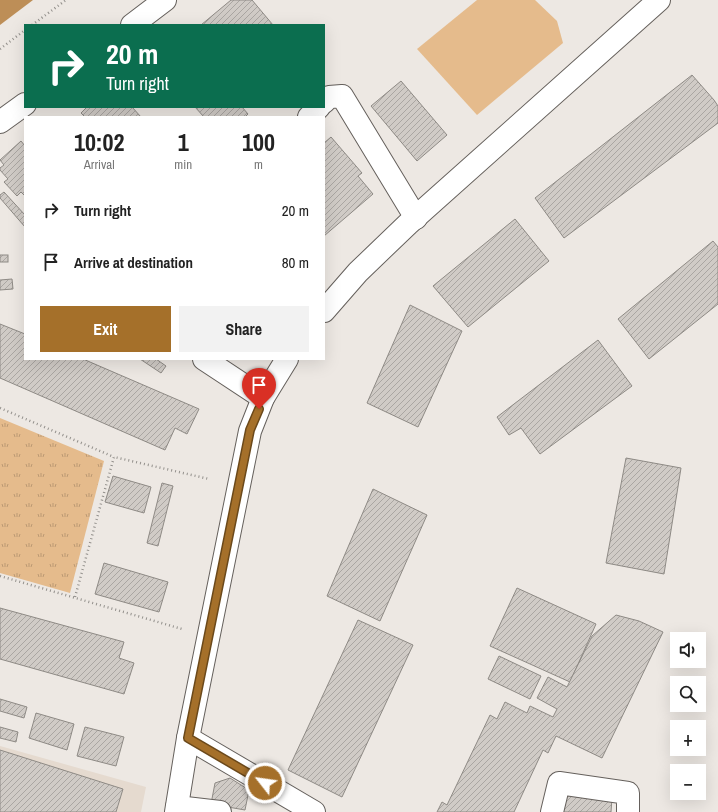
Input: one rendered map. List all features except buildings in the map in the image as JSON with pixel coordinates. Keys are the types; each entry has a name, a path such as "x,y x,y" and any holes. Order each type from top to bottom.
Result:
{"street":[{"path":"133,24 165,0"},
{"path":"325,310 358,272 416,218 659,0"},
{"path":"325,101 329,97 342,96 416,218"},
{"path":"0,122 24,105"},
{"path":"310,116 318,108"},
{"path":"206,360 263,398"},
{"path":"220,812 177,809 188,738 250,430 263,398 286,360"},
{"path":"188,738 314,812"},
{"path":"552,812 559,783 628,793 628,812"}],"path":[{"path":"33,24 66,0"},
{"path":"0,49 24,31"},
{"path":"0,408 114,457 209,479"},
{"path":"75,598 114,457"},
{"path":"0,576 182,629"}],"shaded area":[{"path":"0,0 33,0 0,25"},
{"path":"0,746 146,787 141,812 0,812"}],"green space":[{"path":"477,0 535,0 557,21 563,43 477,115 417,49"},
{"path":"0,418 104,461 70,593 0,573"}],"route":[{"path":"259,409 250,430 188,738 265,783"}]}
